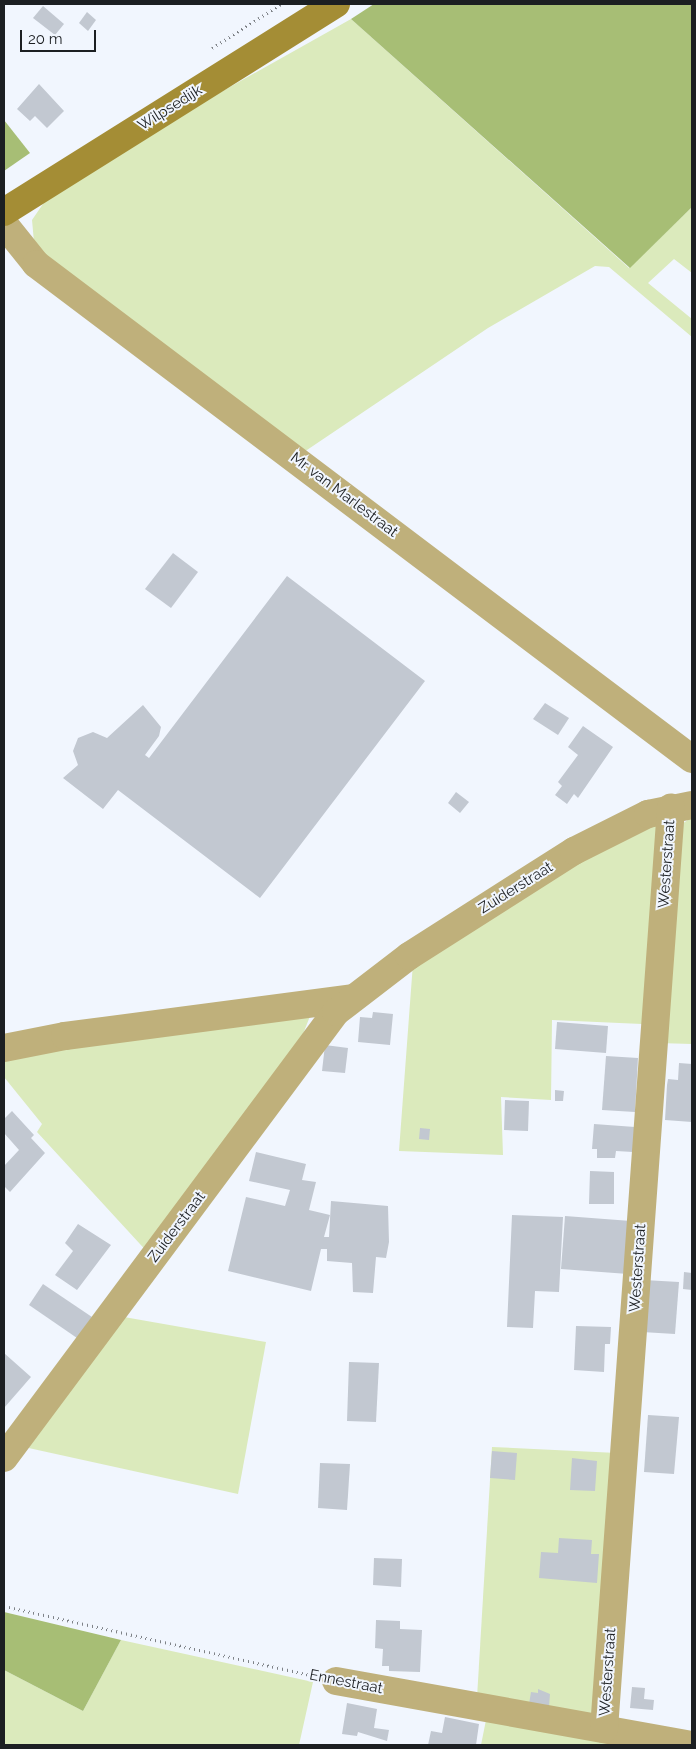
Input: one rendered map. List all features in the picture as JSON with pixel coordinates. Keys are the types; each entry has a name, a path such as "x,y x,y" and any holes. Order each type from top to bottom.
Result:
{"main road":[{"name":"Wilpsedijk","path":"4,212 336,4"}],"street":[{"name":"Mr. van Marlestraat","path":"4,224 36,264 692,759"},
{"name":"Zuiderstraat","path":"4,1458 336,1012 409,956 574,851 648,814 682,806"},
{"name":"Westerstraat","path":"604,1730 682,806"},
{"name":"Zuiderstraat","path":"4,1048 65,1036 352,998"},
{"name":"Ennestraat","path":"336,1681 690,1745"}],"path":[{"name":"Ennestraat","path":"4,1606 336,1681"}],"green space":[{"path":"374,4 692,4 692,207 630,268 351,19"},
{"path":"351,19 629,268 692,207 692,273 674,259 648,283 692,319 692,337 609,267 595,266 488,328 304,452 77,287 34,242 32,220 45,201 196,106"},
{"path":"4,120 30,153 4,171"},
{"path":"692,817 692,1044 658,1043 672,831"},
{"path":"658,822 642,1024 552,1020 551,1100 501,1097 503,1155 399,1151 413,963 536,880"},
{"path":"312,1011 291,1065 151,1256 37,1132 42,1124 4,1077 4,1054"},
{"path":"124,1317 266,1342 238,1494 24,1447"},
{"path":"492,1447 617,1453 598,1709 591,1715 477,1698"},
{"path":"4,1612 121,1640 83,1711 4,1670"},
{"path":"121,1640 313,1682 299,1745 4,1745 4,1670 83,1711"},
{"path":"487,1715 608,1736 606,1745 481,1745"}],"building":[{"path":"43,6 64,24 55,35 33,18"},
{"path":"87,12 96,20 88,31 79,23"},
{"path":"39,84 64,111 47,128 35,116 30,121 17,109"},
{"path":"173,553 198,572 171,608 145,589"},
{"path":"287,576 425,681 260,898 118,790 103,809 63,778 78,765 73,751 78,738 93,732 107,738 143,705 161,727 159,736 145,755 149,758"},
{"path":"545,703 569,718 558,735 533,719"},
{"path":"583,726 613,747 578,798 574,794 567,804 555,795 562,786 558,782 578,755 568,747"},
{"path":"456,792 469,802 460,813 448,803"},
{"path":"373,1012 393,1014 390,1045 358,1042 360,1017 372,1018"},
{"path":"557,1022 608,1026 606,1053 555,1049"},
{"path":"325,1045 348,1048 345,1073 322,1071"},
{"path":"606,1056 638,1058 635,1112 602,1110"},
{"path":"679,1063 692,1064 692,1122 665,1120 668,1079 678,1080"},
{"path":"555,1090 564,1091 563,1101 555,1101"},
{"path":"505,1100 529,1101 528,1131 504,1130"},
{"path":"12,1111 34,1135 31,1138 45,1153 10,1192 4,1186 4,1166 19,1150 4,1133 4,1119"},
{"path":"594,1124 635,1127 633,1152 616,1151 615,1158 597,1158 597,1149 592,1149"},
{"path":"420,1128 430,1129 429,1140 419,1139"},
{"path":"256,1152 306,1164 302,1180 316,1182 309,1210 330,1215 324,1237 329,1237 331,1201 388,1206 389,1242 386,1258 376,1257 373,1293 353,1292 352,1263 327,1261 327,1249 321,1249 311,1291 228,1271 246,1197 285,1206 290,1190 249,1181"},
{"path":"590,1171 614,1172 614,1204 589,1204"},
{"path":"512,1215 563,1217 559,1292 535,1291 533,1328 507,1327"},
{"path":"565,1216 631,1221 628,1274 561,1269"},
{"path":"78,1224 111,1245 77,1290 55,1275 73,1251 65,1243"},
{"path":"684,1272 692,1273 692,1290 683,1289"},
{"path":"644,1280 679,1282 675,1334 642,1332"},
{"path":"43,1284 92,1317 77,1338 29,1305"},
{"path":"576,1326 611,1327 610,1344 605,1344 604,1372 574,1370"},
{"path":"4,1353 31,1377 4,1408"},
{"path":"349,1362 379,1363 376,1422 347,1421"},
{"path":"648,1415 679,1417 674,1474 644,1472"},
{"path":"492,1451 517,1453 515,1480 490,1478"},
{"path":"572,1458 597,1461 595,1491 570,1490"},
{"path":"320,1463 350,1464 347,1510 318,1508"},
{"path":"559,1538 592,1540 591,1554 599,1554 597,1583 539,1578 541,1552 558,1553"},
{"path":"374,1558 402,1559 401,1587 373,1585"},
{"path":"376,1620 400,1621 400,1629 422,1630 420,1672 389,1671 389,1666 382,1666 383,1649 375,1648"},
{"path":"632,1687 645,1688 644,1699 654,1700 653,1710 630,1708"},
{"path":"538,1689 550,1694 549,1707 529,1704 531,1692 538,1693"},
{"path":"347,1703 377,1709 374,1728 389,1730 387,1741 358,1732 357,1736 342,1734"},
{"path":"445,1717 479,1724 476,1745 428,1745 431,1731 442,1733"}]}
